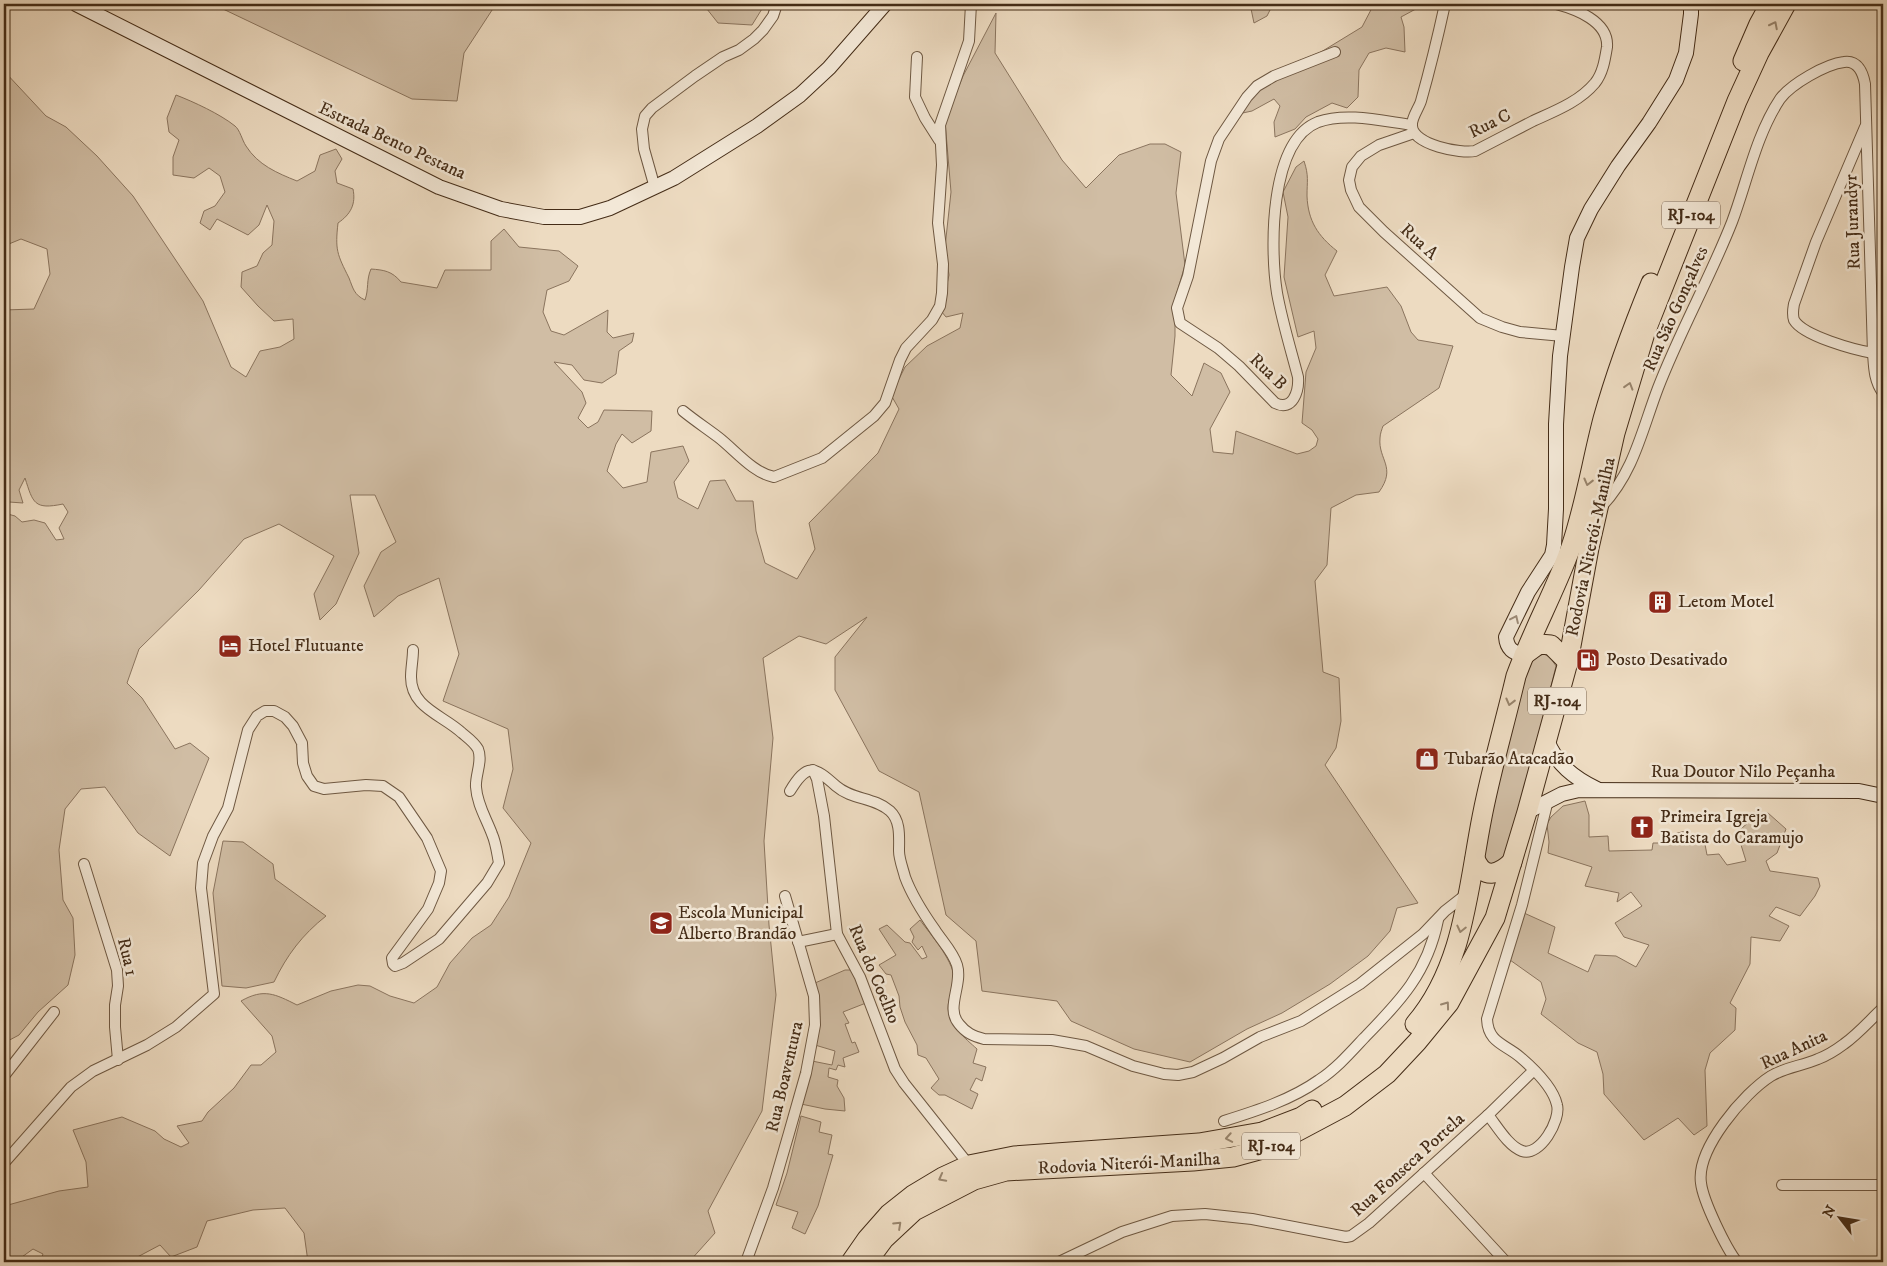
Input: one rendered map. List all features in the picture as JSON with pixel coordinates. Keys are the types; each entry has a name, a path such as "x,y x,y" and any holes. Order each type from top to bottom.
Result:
{"highway":[{"name":"Rodovia Niterói-Manilha","path":"851,1262 867,1239 889,1214 921,1190 969,1165 1014,1156 1199,1144 1262,1132 1301,1117 1368,1074 1392,1051 1426,1011 1449,968 1460,935 1482,815 1516,676 1571,546 1613,385 1637,318 1748,48 1770,4"},
{"name":"Rodovia Niterói-Manilha","path":"867,1262 884,1239 914,1211 974,1180 1006,1171 1193,1161 1232,1157 1266,1148 1345,1106 1387,1074 1417,1042 1449,1003 1495,918 1527,812 1568,662 1576,612 1615,433 1645,333 1737,101 1759,53 1786,4"},
{"path":"1552,555 1554,588"},
{"path":"1524,655 1538,644 1551,645 1568,662"},
{"path":"1475,859 1480,869 1488,873 1501,871 1512,862"}],"street":[{"name":"Estrada Bento Pestana","path":"76,4 439,187 501,209 544,217 580,217 610,208 655,188 757,126 800,95 829,68 885,4"},
{"path":"655,188 644,149 642,129 646,116 652,108 695,76 754,39 764,30 778,4"},
{"path":"683,411 755,468 767,476 774,477 822,458 874,416 885,402 906,348 932,320 940,306 943,264 938,223 942,165 940,125 968,42 971,4"},
{"path":"1413,129 1445,4"},
{"name":"Rua C","path":"1413,129 1423,140 1466,153 1475,151 1568,104 1585,93 1596,82 1605,62 1607,41 1602,30 1590,18 1579,11 1556,4"},
{"path":"1524,655 1515,653 1510,649 1506,644 1506,638 1528,592 1552,555 1554,545 1556,424 1560,356 1577,238 1595,202 1618,166 1649,124 1676,80 1686,53 1691,14 1690,4"},
{"name":"Rua B","path":"1335,52 1274,76 1256,86 1219,139 1210,162 1188,276 1177,308 1180,323 1218,348 1280,405 1289,404 1293,401 1299,389 1277,293 1274,241 1278,187 1281,170 1289,149 1298,135 1316,123 1331,118 1349,118 1413,129"},
{"path":"917,58 916,97 925,118 940,141"},
{"name":"Rua São Gonçalves","path":"1598,510 1615,492 1626,473 1658,387 1732,222 1767,123 1781,98 1794,86 1806,77 1842,62"},
{"name":"Rua Jurandyr","path":"1842,62 1856,64 1862,72 1865,84 1874,373 1883,393"},
{"path":"1866,125 1816,242 1792,313 1797,324 1808,331 1840,346 1873,353"},
{"name":"Rua A","path":"1413,129 1361,156 1352,167 1349,180 1359,207 1384,232 1480,318 1520,332 1563,336"},
{"path":"4,1163 71,1087 92,1071 118,1060 176,1028 214,994 201,888 203,863 213,836 228,808 248,730 257,716 265,711 274,711 285,717 293,726 302,743 303,762 307,776 314,786 324,789 366,785 383,786 399,798 427,838 441,871 439,882 428,909 392,958 393,964 396,966 402,963 439,940 487,883 499,863 476,787 479,752 473,742 418,699 411,678 413,650"},
{"name":"Rua Doutor Nilo Peçanha","path":"1547,740 1556,760 1580,780 1602,791"},
{"name":"Rua do Coelho","path":"813,770 824,816 837,934 860,977 895,1069 969,1165"},
{"path":"790,791 806,771 819,771 841,790 855,797 873,800 892,812 897,824 900,839 899,852 909,886 918,906 953,956 957,966 958,976 953,1010 955,1020 964,1031 984,1039 1052,1040 1086,1046 1134,1066 1164,1074 1178,1075 1193,1072 1260,1037 1301,1020 1324,1007 1360,984 1399,955 1469,892"},
{"name":"Rua Doutor Nilo Peçanha","path":"1527,812 1562,794 1579,790 1859,791 1883,796"},
{"name":"Rua Fonseca Portela","path":"1488,1115 1514,1146 1523,1152 1533,1150 1546,1140 1556,1120 1558,1107 1546,1083 1520,1057 1492,1037 1487,1028 1487,1019 1520,914 1548,800"},
{"name":"Rua 1","path":"84,864 117,970 118,986 115,1019 118,1060"},
{"name":"Rua Boaventura","path":"746,1262 773,1188 787,1142 806,1072 815,1026 814,996 785,896"},
{"path":"1224,1121 1262,1109 1304,1089 1320,1080 1342,1061 1399,1002 1413,982 1422,968 1433,942 1438,920"},
{"path":"798,942 837,934"},
{"name":"Rua Anita","path":"1737,1262 1716,1225 1700,1182 1708,1148 1719,1128 1753,1089 1784,1069 1819,1059 1844,1044 1883,1008"},
{"path":"4,1076 54,1012"},
{"name":"Rua Fonseca Portela","path":"1059,1262 1122,1232 1172,1216 1205,1214 1252,1219 1340,1236 1351,1236 1370,1222 1534,1071"},
{"path":"1424,1172 1506,1262"},
{"path":"1782,1185 1883,1185"}],"shaded area":[{"path":"223,4 496,4 464,53 457,101 412,99 223,9"},
{"path":"703,4 765,4 752,25 718,23"},
{"path":"1250,4 1273,4 1267,16 1254,23"},
{"path":"1374,4 1425,4 1401,17 1404,27 1405,52 1386,48 1369,53 1359,70 1358,97 1347,108 1332,103 1306,117 1295,129 1275,137 1274,122 1280,106 1274,99 1252,111 1238,114 1269,73 1321,52 1362,27"},
{"path":"996,13 995,53 1062,160 1086,188 1119,155 1150,144 1165,144 1181,152 1176,193 1185,265 1175,299 1175,336 1171,375 1192,396 1204,363 1221,373 1230,392 1210,429 1213,452 1233,454 1236,431 1297,454 1309,451 1316,446 1318,439 1312,430 1302,423 1306,372 1316,348 1314,331 1298,337 1284,277 1288,217 1283,192 1296,167 1304,161 1307,175 1309,213 1319,234 1337,251 1325,275 1334,296 1387,287 1401,306 1411,332 1418,340 1453,346 1439,388 1383,426 1380,446 1387,470 1384,483 1379,492 1356,495 1331,508 1327,565 1315,581 1323,672 1339,678 1341,721 1336,748 1325,765 1418,903 1397,908 1390,931 1368,956 1330,984 1282,1013 1247,1029 1190,1062 1134,1049 1071,1021 1057,1001 982,991 976,941 946,915 919,792 879,771 835,690 835,657 867,617 826,644 799,636 763,658 773,738 764,841 769,925 776,995 762,1111 708,1211 715,1233 689,1262 308,1262 304,1233 285,1208 253,1210 207,1221 197,1247 171,1257 160,1245 128,1262 40,1262 43,1254 33,1249 15,1262 4,1262 4,1228 8,1205 59,1191 88,1187 86,1162 73,1130 122,1117 155,1131 164,1139 181,1147 189,1143 177,1126 202,1121 208,1112 234,1088 251,1065 261,1065 276,1052 272,1036 241,1001 249,997 263,994 276,995 297,1005 331,991 358,985 370,986 390,996 414,1003 437,987 450,963 472,938 491,925 509,897 531,843 503,808 513,769 508,729 443,701 459,654 439,578 398,596 374,617 364,586 381,552 396,542 375,495 350,495 359,553 336,604 320,620 314,594 334,556 279,524 244,539 199,590 139,649 127,683 142,698 175,749 190,743 209,758 170,856 138,833 105,787 81,789 65,809 59,850 63,900 73,918 75,955 68,985 38,1012 19,1035 4,1043 4,661 8,656 4,652 4,513 15,516 22,522 34,520 45,523 56,540 64,539 59,528 68,512 63,504 46,506 36,503 25,478 19,490 23,503 9,502 4,493 4,310 34,309 50,274 47,249 21,239 4,246 4,71 46,116 66,127 97,156 133,196 203,301 231,367 246,377 260,351 280,347 294,339 293,319 274,321 241,287 242,272 257,266 263,253 272,245 274,221 267,205 259,225 248,235 217,219 210,230 200,223 204,211 215,206 225,192 220,176 209,168 194,178 173,175 173,157 179,140 169,132 167,118 176,95 207,109 229,122 237,128 246,146 256,158 275,171 297,181 315,171 320,155 336,149 342,159 335,171 337,183 353,189 354,194 352,208 338,223 338,252 354,291 365,300 371,269 388,272 401,282 437,288 445,270 491,270 491,241 504,229 519,247 559,251 578,266 569,281 547,290 543,312 551,331 564,335 608,310 607,332 613,338 634,333 632,342 619,351 616,374 602,383 584,380 572,365 554,362 582,392 586,403 578,418 588,428 598,422 604,410 652,411 651,431 632,443 622,434 616,444 607,471 623,488 647,482 651,452 683,446 689,461 674,482 678,498 698,509 710,481 725,480 736,501 753,501 756,531 765,563 797,579 815,549 809,523 878,453 899,409 891,395 905,367 927,346 960,328 963,313 946,317 941,311 949,275 945,247 951,192 945,121 963,76"},
{"path":"1544,654 1550,657 1556,666 1515,833 1500,865 1488,865 1484,856 1487,836 1522,681 1532,661"},
{"path":"1585,801 1589,815 1589,837 1608,836 1609,851 1652,850 1653,843 1664,843 1667,836 1689,830 1690,843 1704,839 1707,855 1719,854 1727,865 1746,861 1737,832 1754,818 1768,813 1786,829 1777,853 1766,861 1770,871 1818,878 1820,886 1800,916 1776,907 1769,916 1789,926 1780,941 1751,937 1750,964 1730,1003 1736,1008 1735,1030 1710,1053 1705,1070 1707,1126 1694,1135 1678,1118 1644,1140 1604,1094 1603,1074 1597,1052 1578,1043 1541,1014 1546,999 1541,982 1510,960 1524,913 1555,927 1548,953 1588,972 1595,955 1616,956 1636,967 1649,945 1624,937 1615,923 1642,906 1631,892 1617,902 1619,893 1585,886 1592,867 1548,853 1547,824 1551,817 1563,806"},
{"path":"223,841 243,842 273,864 275,879 326,916 296,946 274,982 246,988 222,986 213,893"},
{"path":"920,920 940,947 952,970 954,981 948,1008 951,1020 958,1031 977,1049 973,1063 986,1067 982,1081 976,1078 970,1090 978,1094 972,1109 945,1095 939,1095 931,1088 939,1079 926,1058 918,1055 917,1045 905,1022 899,996 891,975 886,974 879,965 896,955 879,929 887,925 905,942 910,943 922,959 927,957 922,946 918,950 912,942 914,937 910,929"},
{"path":"845,970 853,970 866,1003 843,1012 849,1023 845,1024 852,1043 855,1042 859,1052 843,1058 845,1067 838,1065 836,1070 829,1068 828,1077 838,1080 837,1086 844,1098 845,1111 801,1104 812,1061 832,1065 835,1051 815,1045 815,983"},
{"path":"801,1116 821,1122 819,1132 832,1135 828,1154 833,1155 818,1206 805,1234 792,1228 798,1212 776,1205 787,1173"}],"place":[{"name":"Letom Motel","path":"1660,602"},
{"name":"Hotel Flutuante","path":"230,646"},
{"name":"Posto Desativado","path":"1588,660"},
{"name":"Tubarão Atacadão","path":"1427,759"},
{"name":"Primeira Igreja Batista do Caramujo","path":"1642,827"},
{"name":"Escola Municipal Alberto Brandão","path":"661,923"}]}
